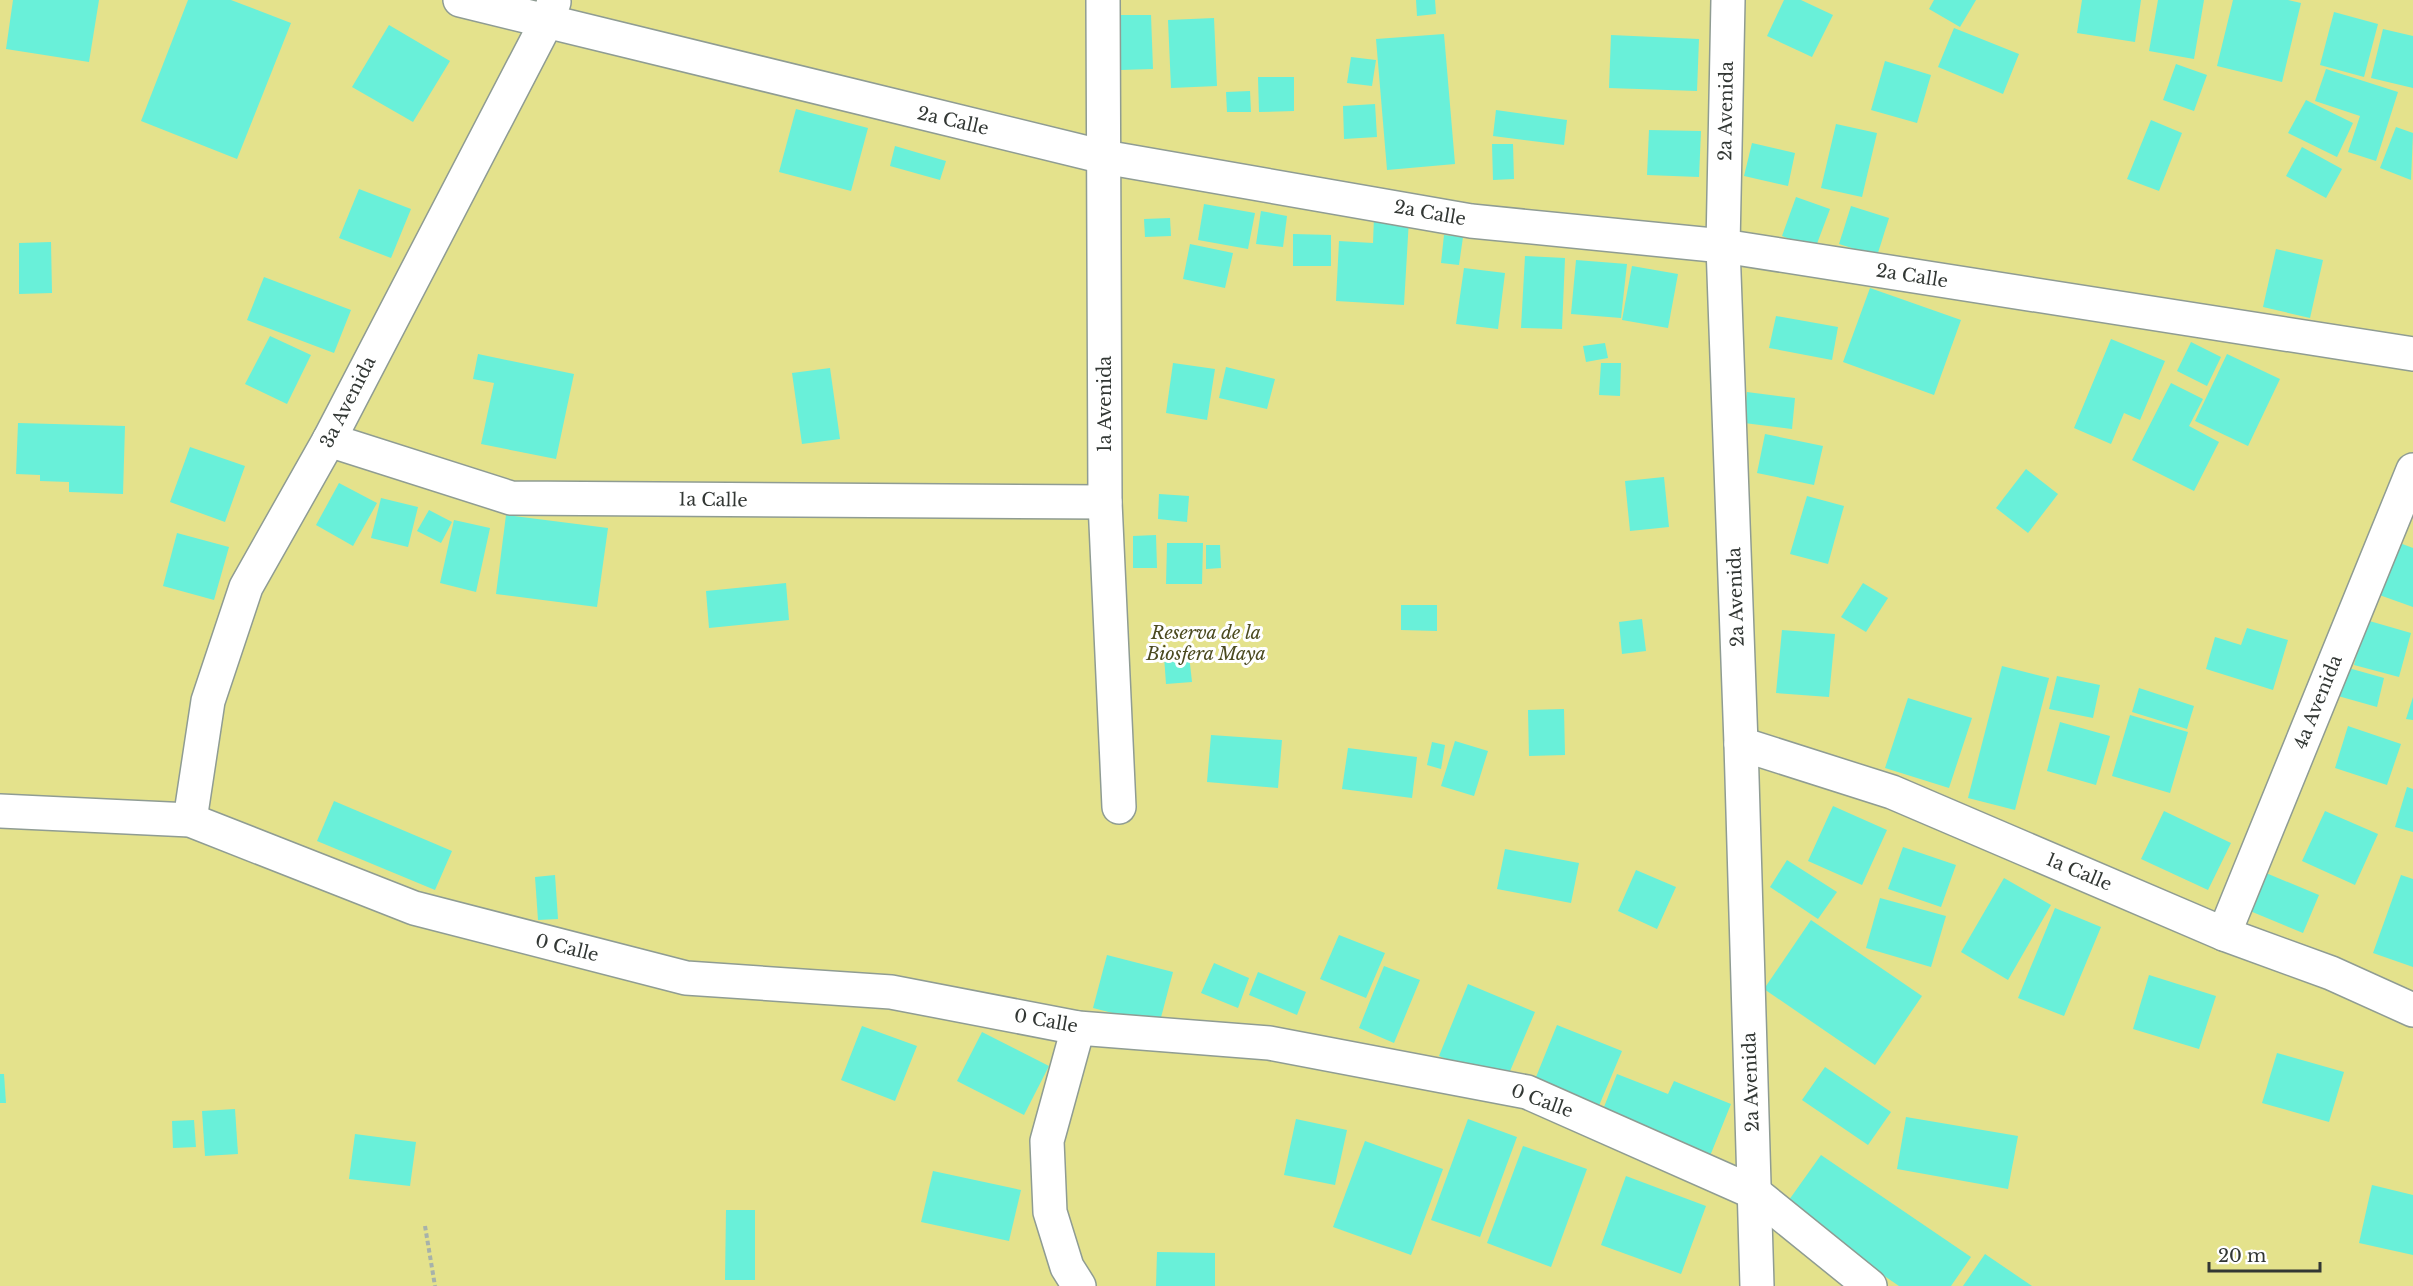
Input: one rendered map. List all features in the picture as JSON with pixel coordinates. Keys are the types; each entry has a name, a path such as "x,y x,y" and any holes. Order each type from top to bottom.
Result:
{"street":[{"name":"2a Calle","path":"460,0 551,10 1104,157 1471,220 1723,246 2413,354"},
{"name":"1a Avenida","path":"1103,0 1105,502 1119,807"},
{"name":"2a Avenida","path":"1728,0 1723,246 1755,1193"},
{"name":"3a Avenida","path":"190,820 208,701 246,587 329,440 551,10"},
{"name":"1a Calle","path":"329,440 511,498 1105,502"},
{"name":"4a Avenida","path":"2224,934 2413,470"},
{"name":"1a Calle","path":"1741,744 1892,792 2224,934 2331,974 2413,1010"},
{"name":"0 Calle","path":"0,812 190,820 414,908 686,978 891,992 1078,1028 1269,1043 1527,1092 1755,1193 1870,1286"},
{"path":"1078,1028 1047,1141 1050,1212 1067,1267 1079,1286"},
{"path":"1755,1193 1756,1286"}],"path":[{"path":"425,1226 435,1286"}],"green space":[{"name":"Reserva de la Biosfera Maya","path":"0,0 2413,0 2413,1286 0,1286"}],"building":[{"path":"13,0 99,0 89,62 6,49"},
{"path":"188,0 231,0 291,23 237,159 141,121"},
{"path":"1416,0 1435,0 1436,14 1417,16"},
{"path":"1784,0 1801,0 1833,15 1812,57 1767,36"},
{"path":"1934,0 1976,0 1960,27 1929,9"},
{"path":"2082,0 2141,0 2135,42 2077,33"},
{"path":"2158,0 2204,0 2194,59 2149,51"},
{"path":"2233,0 2288,0 2301,3 2282,82 2217,66"},
{"path":"2334,12 2378,24 2364,77 2320,65"},
{"path":"1119,15 1151,15 1153,69 1121,70"},
{"path":"1214,18 1217,86 1171,88 1168,20"},
{"path":"389,25 450,61 413,122 352,87"},
{"path":"1954,28 2019,54 2003,94 1938,67"},
{"path":"2383,29 2413,36 2413,88 2371,78"},
{"path":"1444,34 1455,164 1387,170 1376,39"},
{"path":"1611,35 1699,39 1697,91 1609,88"},
{"path":"1351,57 1376,60 1372,86 1347,83"},
{"path":"1885,61 1931,75 1917,123 1871,110"},
{"path":"2176,64 2207,75 2194,111 2163,100"},
{"path":"2326,69 2398,92 2376,161 2348,152 2360,116 2315,101"},
{"path":"1258,77 1294,77 1294,111 1259,112"},
{"path":"1250,91 1251,112 1227,112 1226,92"},
{"path":"2306,100 2353,123 2337,157 2288,133"},
{"path":"1375,104 1377,137 1344,139 1343,106"},
{"path":"796,109 868,128 851,191 779,172"},
{"path":"1496,110 1567,120 1564,145 1493,136"},
{"path":"2151,120 2182,133 2159,191 2127,179"},
{"path":"1836,124 1877,133 1862,197 1821,188"},
{"path":"2396,127 2413,133 2411,180 2380,168"},
{"path":"1649,130 1701,131 1699,177 1647,175"},
{"path":"1752,143 1795,153 1788,186 1744,176"},
{"path":"1492,144 1513,144 1514,179 1493,180"},
{"path":"895,146 946,161 940,180 890,166"},
{"path":"2302,147 2342,169 2326,198 2286,176"},
{"path":"359,189 411,209 391,258 339,238"},
{"path":"1796,197 1830,209 1815,249 1782,236"},
{"path":"1204,204 1255,213 1248,249 1198,240"},
{"path":"1851,206 1889,218 1877,256 1839,244"},
{"path":"1261,211 1287,216 1283,247 1256,244"},
{"path":"1374,217 1409,219 1404,305 1336,301 1339,241 1373,243"},
{"path":"1170,218 1171,236 1145,237 1144,219"},
{"path":"1293,234 1331,235 1331,266 1293,266"},
{"path":"1444,235 1463,237 1459,265 1441,263"},
{"path":"51,242 52,293 19,294 19,243"},
{"path":"1190,244 1233,253 1225,288 1183,279"},
{"path":"2276,249 2323,260 2310,318 2263,307"},
{"path":"1525,256 1565,258 1562,329 1521,328"},
{"path":"1576,260 1627,264 1621,318 1571,314"},
{"path":"1632,266 1678,274 1668,328 1622,320"},
{"path":"1464,268 1505,273 1498,329 1456,324"},
{"path":"264,277 351,310 334,353 247,320"},
{"path":"1870,288 1961,320 1934,395 1843,362"},
{"path":"1776,316 1838,327 1832,360 1769,348"},
{"path":"270,336 311,355 287,404 245,384"},
{"path":"2111,339 2165,361 2140,420 2124,413 2111,444 2074,428"},
{"path":"2191,342 2221,357 2207,386 2177,371"},
{"path":"1605,343 1608,358 1586,362 1583,346"},
{"path":"478,354 574,374 556,459 481,444 494,383 473,379"},
{"path":"2227,354 2280,379 2248,446 2195,421"},
{"path":"1173,363 1215,369 1207,420 1166,413"},
{"path":"1601,363 1621,363 1620,396 1599,395"},
{"path":"1226,367 1275,379 1267,409 1219,398"},
{"path":"830,368 840,439 802,444 792,373"},
{"path":"2171,383 2203,399 2189,426 2219,442 2194,491 2132,460"},
{"path":"1747,392 1795,398 1792,429 1744,423"},
{"path":"18,423 125,426 123,494 69,492 69,482 40,481 40,475 16,474"},
{"path":"1765,434 1823,446 1814,485 1757,473"},
{"path":"190,447 245,466 225,522 170,502"},
{"path":"2026,469 2058,494 2028,533 1996,508"},
{"path":"1664,477 1669,527 1630,531 1625,481"},
{"path":"339,483 377,503 353,546 316,525"},
{"path":"1159,494 1189,496 1187,522 1158,519"},
{"path":"1807,496 1844,506 1828,564 1790,554"},
{"path":"381,498 418,507 408,547 371,538"},
{"path":"429,510 452,522 441,543 417,531"},
{"path":"506,515 608,528 597,607 496,594"},
{"path":"454,520 490,528 476,592 440,583"},
{"path":"177,533 229,547 214,600 163,586"},
{"path":"1156,535 1157,568 1133,568 1133,536"},
{"path":"2389,539 2413,548 2413,607 2371,592"},
{"path":"1167,543 1203,543 1202,584 1166,584"},
{"path":"1206,545 1220,545 1221,568 1206,569"},
{"path":"786,583 789,620 709,628 706,591"},
{"path":"1863,583 1888,598 1866,632 1841,617"},
{"path":"1401,605 1437,605 1437,631 1401,630"},
{"path":"1642,619 1646,651 1622,654 1619,622"},
{"path":"2366,620 2411,633 2399,677 2354,665"},
{"path":"2247,628 2288,640 2273,690 2206,669 2215,637 2241,645"},
{"path":"1782,630 1835,634 1829,697 1776,693"},
{"path":"1189,655 1192,682 1166,684 1164,656"},
{"path":"2002,666 2049,678 2015,810 1968,798"},
{"path":"2345,667 2384,678 2377,707 2338,696"},
{"path":"2057,676 2100,685 2093,718 2049,709"},
{"path":"2139,688 2194,706 2187,729 2132,712"},
{"path":"2413,697 2413,720 2406,719"},
{"path":"1908,698 1972,718 1949,788 1885,768"},
{"path":"1564,709 1565,755 1529,756 1528,710"},
{"path":"2130,715 2188,732 2170,793 2112,776"},
{"path":"2060,722 2110,736 2096,785 2047,771"},
{"path":"2348,726 2401,744 2387,785 2335,768"},
{"path":"1211,735 1282,740 1278,788 1207,782"},
{"path":"1455,741 1488,751 1474,796 1441,786"},
{"path":"1432,742 1445,745 1441,769 1427,765"},
{"path":"1348,748 1417,757 1412,798 1342,789"},
{"path":"2407,787 2413,789 2413,832 2395,827"},
{"path":"334,801 452,851 435,890 317,841"},
{"path":"1833,806 1887,830 1862,885 1808,861"},
{"path":"2164,811 2231,843 2208,890 2141,859"},
{"path":"2325,811 2378,834 2355,885 2302,861"},
{"path":"1903,847 1956,865 1941,907 1888,889"},
{"path":"1505,849 1579,863 1571,903 1497,889"},
{"path":"1787,860 1837,892 1818,919 1770,887"},
{"path":"1636,870 1676,887 1657,929 1618,911"},
{"path":"2266,873 2319,895 2303,933 2250,911"},
{"path":"555,875 558,919 538,920 535,877"},
{"path":"2401,875 2413,879 2413,967 2373,953"},
{"path":"2004,878 2051,905 2008,980 1961,952"},
{"path":"1880,898 1946,916 1931,967 1866,948"},
{"path":"2055,908 2101,927 2064,1016 2018,998"},
{"path":"1811,920 1922,996 1875,1065 1764,989"},
{"path":"1339,935 1385,953 1366,998 1320,979"},
{"path":"1107,955 1173,972 1159,1025 1093,1008"},
{"path":"1214,963 1249,978 1238,1008 1201,993"},
{"path":"1384,966 1420,980 1394,1043 1359,1028"},
{"path":"1258,972 1306,992 1297,1015 1249,995"},
{"path":"2149,975 2216,996 2199,1049 2133,1029"},
{"path":"1468,984 1535,1012 1505,1083 1439,1056"},
{"path":"1557,1025 1622,1051 1598,1108 1534,1082"},
{"path":"862,1026 917,1046 895,1101 841,1080"},
{"path":"982,1032 1049,1066 1024,1115 957,1081"},
{"path":"2277,1053 2344,1072 2329,1122 2262,1103"},
{"path":"1825,1067 1891,1112 1868,1145 1802,1100"},
{"path":"0,1074 4,1074 6,1103 0,1103"},
{"path":"1617,1074 1668,1094 1674,1081 1731,1104 1710,1156 1602,1112"},
{"path":"235,1109 238,1154 205,1156 202,1111"},
{"path":"1906,1117 2018,1136 2008,1189 1897,1169"},
{"path":"1296,1119 1347,1130 1335,1185 1284,1175"},
{"path":"1468,1119 1517,1137 1480,1237 1431,1220"},
{"path":"194,1120 196,1147 173,1148 172,1121"},
{"path":"355,1134 416,1142 410,1186 349,1179"},
{"path":"1365,1141 1443,1169 1411,1255 1333,1227"},
{"path":"1523,1146 1587,1169 1551,1267 1487,1243"},
{"path":"1821,1155 1971,1257 1951,1286 1899,1286 1784,1207"},
{"path":"933,1171 1021,1190 1009,1241 921,1222"},
{"path":"1626,1176 1706,1206 1681,1274 1601,1245"},
{"path":"2372,1185 2413,1195 2413,1255 2359,1243"},
{"path":"726,1210 755,1210 755,1280 725,1280"},
{"path":"1157,1252 1215,1253 1215,1286 1156,1286"},
{"path":"1985,1254 2032,1286 1963,1286"}]}
